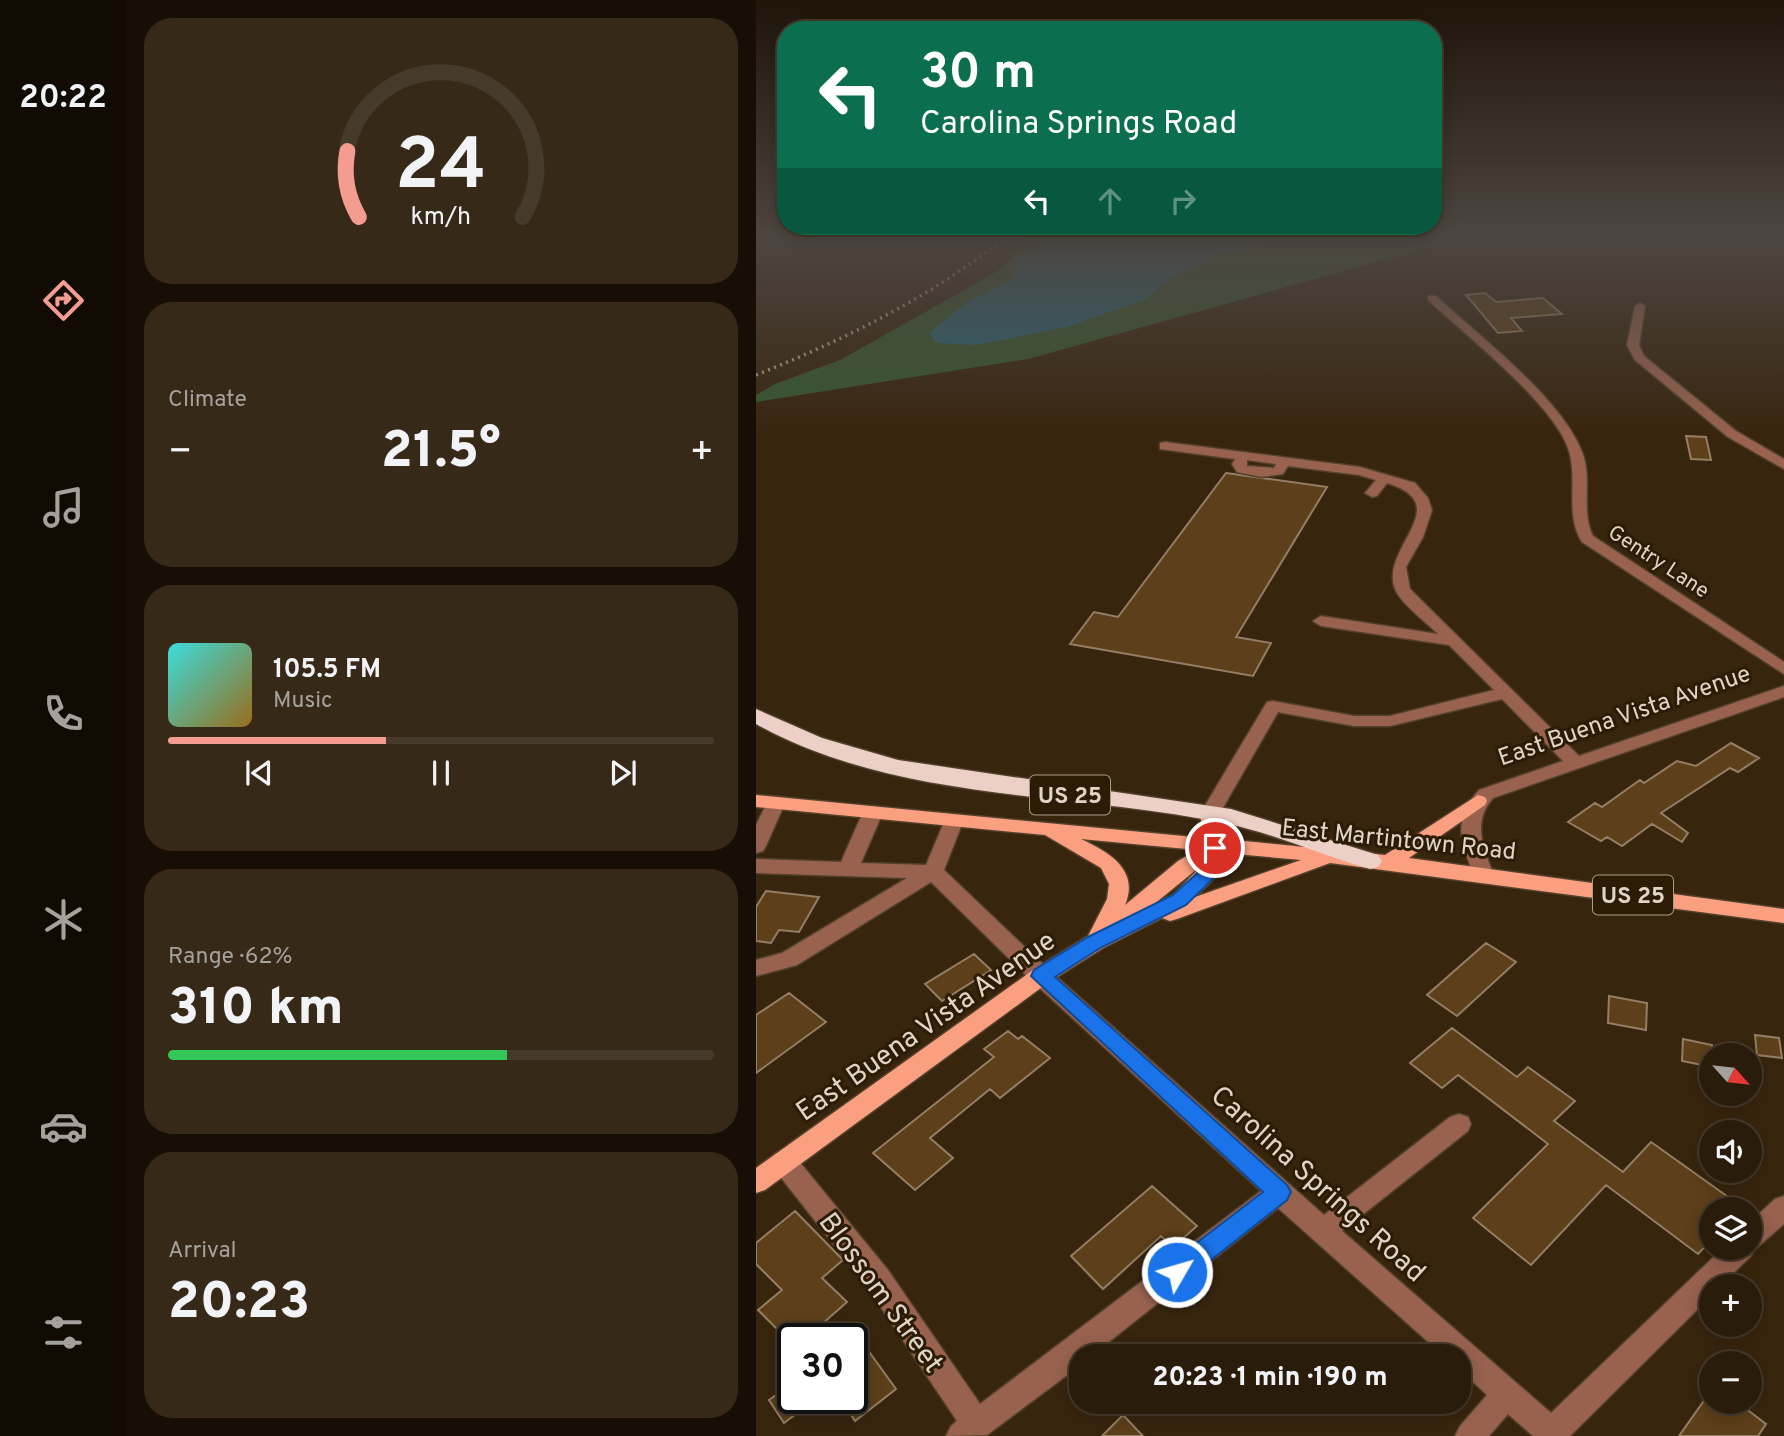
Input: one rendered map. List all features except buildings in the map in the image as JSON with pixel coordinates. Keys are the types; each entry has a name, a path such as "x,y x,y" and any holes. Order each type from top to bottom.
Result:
{"highway":[{"name":"US 25","path":"756,715 834,750 919,772 1231,817 1380,861"}],"main road":[{"path":"1380,861 1478,801"},
{"name":"East Martintown Road","path":"756,802 954,819 1215,848 1380,861 1784,916"},
{"path":"1210,814 1215,848"},
{"path":"1041,828 1108,860 1113,866 1118,878 1118,902 1095,942"},
{"name":"East Buena Vista Avenue","path":"756,1182 1041,976 1095,942 1180,900 1211,870 1215,848"},
{"path":"1095,942 1244,886 1331,857"}],"street":[{"name":"Gentry Lane","path":"1438,303 1550,408 1569,433 1579,460 1580,525 1587,539 1784,669"},
{"path":"1640,306 1633,345 1639,358 1732,434 1784,466"},
{"path":"1164,446 1385,477 1410,486 1424,504 1416,537 1399,567 1399,582 1409,598 1576,762"},
{"path":"1372,493 1385,477"},
{"path":"1321,621 1453,641"},
{"name":"East Buena Vista Avenue","path":"1478,801 1497,788 1623,749 1784,691"},
{"path":"1210,814 1273,706 1354,721 1391,721 1504,693"},
{"path":"1478,801 1469,817 1471,843 1483,873"},
{"path":"756,846 776,803"},
{"path":"848,869 873,812"},
{"path":"756,968 789,959 933,872 954,819"},
{"path":"756,866 933,872"},
{"name":"Carolina Springs Road","path":"933,872 1041,976 1279,1192 1554,1435"},
{"path":"1323,1231 1459,1124"},
{"name":"Blossom Street","path":"784,1162 878,1279 969,1430"},
{"path":"969,1430 1279,1192"},
{"path":"1762,1228 1784,1207"},
{"path":"1554,1435 1729,1260"},
{"path":"1470,1436 1508,1392"}],"green space":[{"path":"941,303 1229,303 1028,359 756,402 756,395 775,384 840,360"}],"water":[{"path":"966,303 1135,303 1067,327 976,345 936,343 929,333"}],"railway":[{"path":"756,375 822,347 908,303"}],"route":[{"path":"1177,1272 1279,1192 1041,976 1095,942 1180,900 1211,870 1215,848"}]}
